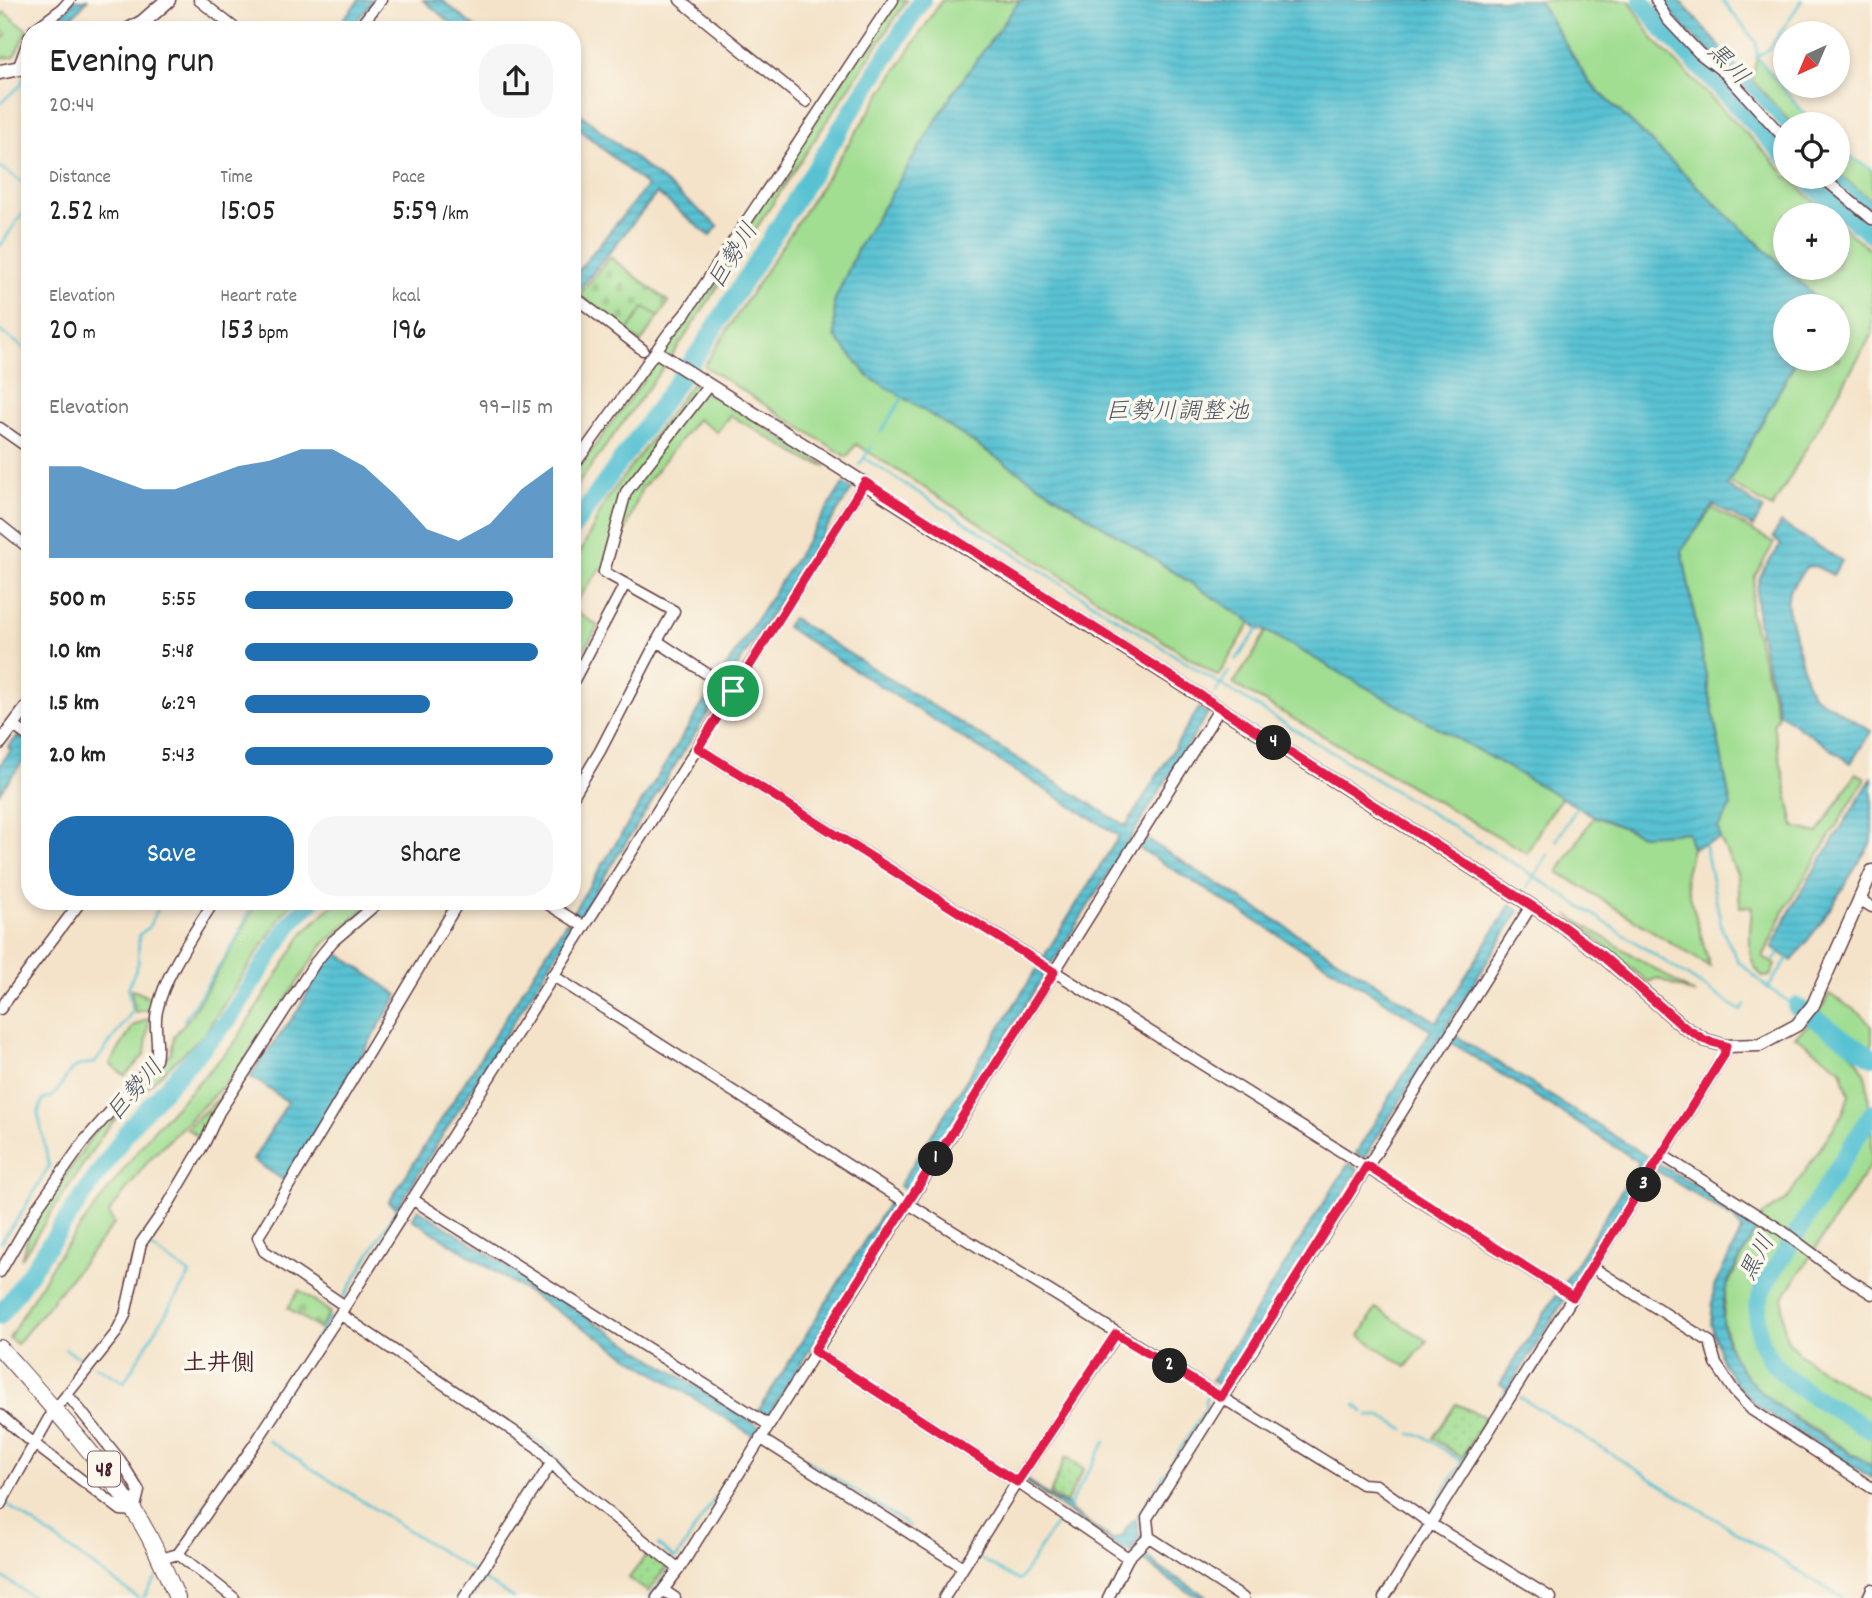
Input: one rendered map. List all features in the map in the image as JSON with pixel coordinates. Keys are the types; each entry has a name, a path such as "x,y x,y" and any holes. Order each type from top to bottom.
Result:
{"main road":[{"path":"141,21 168,0"},
{"path":"0,72 21,68"},
{"name":"48","path":"3,1351 105,1470 134,1511 161,1559 177,1598"}],"street":[{"path":"46,21 70,0"},
{"path":"199,0 226,21"},
{"path":"364,21 382,0"},
{"path":"680,0 806,102"},
{"path":"581,456 685,314 893,0"},
{"path":"1656,0 1675,28 1699,53 1725,73 1773,126"},
{"path":"1836,189 1872,219"},
{"path":"581,305 643,350"},
{"path":"657,352 1531,906 1599,953 1684,1027 1705,1040 1726,1046 1760,1045 1797,1025 1813,1005 1872,871"},
{"path":"581,783 674,611 604,572 626,492 709,385"},
{"path":"0,428 21,443"},
{"path":"161,1559 178,1554 256,1442 409,1205 552,975 576,922 698,748 865,482"},
{"path":"0,525 21,538"},
{"path":"581,667 625,584"},
{"path":"657,641 733,691"},
{"path":"675,1598 660,1594 675,1566 760,1438 762,1420 814,1351 901,1199 1048,968 1137,839 1220,708"},
{"path":"0,743 21,715"},
{"path":"13,725 21,731"},
{"path":"698,748 1567,1293"},
{"path":"1859,899 1872,907"},
{"path":"1149,1537 1147,1518 1214,1393 1360,1162 1447,1042 1531,906"},
{"path":"0,1009 74,910"},
{"path":"0,1272 37,1208 85,1140 156,1059 157,1011 177,960 208,910"},
{"path":"0,1415 121,1510 134,1511 139,1491 120,1460 64,1398 116,1333 125,1315 141,1243 169,1203 205,1142 219,1112 316,962 333,941 369,910"},
{"path":"454,910 257,1237 264,1251 342,1310 537,1447 568,1480 675,1566"},
{"path":"557,910 576,922"},
{"path":"552,975 1116,1334 1362,1484 1376,1485 1427,1521 1551,1598"},
{"path":"1384,1598 1427,1521 1567,1293 1592,1267 1724,1055 1726,1046"},
{"path":"1661,1158 1781,1230 1837,1272 1872,1294"},
{"path":"409,1205 762,1420"},
{"path":"1592,1267 1710,1342 1716,1364 1734,1391 1752,1410 1872,1488"},
{"path":"944,1598 1017,1482 1116,1334"},
{"path":"814,1351 1017,1482 1128,1558"},
{"path":"2,1501 49,1418"},
{"path":"760,1438 963,1567"},
{"path":"464,1598 552,1462"},
{"path":"1108,1598 1128,1558 1149,1537"},
{"path":"1149,1537 1243,1598"},
{"path":"178,1554 234,1598"},
{"path":"1868,1598 1872,1589"}],"green space":[{"path":"895,0 907,0 678,347 581,480 581,465 670,343"},
{"path":"942,0 1020,0 953,93 858,248 834,302 869,377 1251,622 1218,676 856,444 847,457 704,366"},
{"path":"1538,0 1629,0 1653,39 1773,161 1773,189 1801,189 1816,203 1773,203 1773,257 1589,82"},
{"path":"4,12 21,25 21,42 14,57 0,58 0,41 6,35 0,28 0,17"},
{"path":"1757,57 1773,76 1773,98 1791,98 1803,112 1781,112 1752,80"},
{"path":"1850,156 1872,170 1872,201 1850,183"},
{"path":"1850,233 1872,251 1872,334 1772,508 1728,482 1790,371 1850,371 1850,294 1813,294 1798,280 1850,280"},
{"path":"610,257 669,302 659,316 644,307 627,332 581,297 581,293"},
{"path":"644,306 659,316 641,342 627,332"},
{"path":"692,383 827,466 809,461 730,415 717,432 697,419 641,490 611,569 600,569 581,595 581,551 606,501"},
{"path":"1712,508 1774,543 1755,576 1750,611 1778,717 1773,724 1794,827 1818,833 1856,773 1866,778 1785,909 1763,957 1775,965 1770,976 1764,977 1757,971 1751,954 1752,906 1740,907 1738,876 1720,839 1718,828 1731,807 1682,550"},
{"path":"581,615 598,626 584,650 581,648"},
{"path":"1266,631 1562,797 1547,817 1527,853 1233,684"},
{"path":"1594,816 1642,835 1687,832 1692,848 1685,878 1710,967 1558,872"},
{"path":"252,910 286,910 205,1033 127,1106 105,1131 21,1259 31,1227 96,1130 145,1076 171,1053 174,1036 189,1018 238,939"},
{"path":"327,910 363,910 322,946 236,1073 149,1160 109,1213 114,1224 17,1344 9,1338 56,1259 152,1132 234,1044 304,932"},
{"path":"1568,915 1695,994 1657,978 1648,982"},
{"path":"131,989 155,1000 152,1009 135,1012"},
{"path":"1829,994 1861,1014 1872,1026 1872,1053 1864,1044 1819,1014"},
{"path":"149,1018 145,1054 125,1076 110,1064 133,1026"},
{"path":"1809,1024 1855,1057 1866,1078 1868,1111 1757,1288 1751,1328 1760,1356 1786,1384 1872,1437 1872,1466 1768,1400 1732,1357 1723,1321 1726,1289 1763,1215 1787,1199 1843,1113 1849,1095 1841,1069 1795,1036"},
{"path":"223,1095 201,1139 186,1128"},
{"path":"1872,1126 1872,1162 1783,1298 1783,1321 1789,1342 1804,1358 1872,1400 1872,1426 1790,1373 1768,1343 1762,1325 1762,1308 1766,1292"},
{"path":"299,1290 330,1312 319,1329 288,1308"},
{"path":"1376,1308 1427,1341 1406,1367 1360,1336"},
{"path":"1456,1404 1485,1417 1462,1458 1433,1438"},
{"path":"1066,1456 1084,1469 1066,1503 1050,1494"},
{"path":"650,1550 668,1565 648,1592 629,1578"}],"water":[{"path":"75,0 87,0 68,21 54,21"},
{"path":"359,0 374,0 356,21 342,21"},
{"path":"423,0 442,0 467,21 448,21"},
{"name":"巨勢川調整池","path":"1020,0 1538,0 1589,82 1773,257 1773,280 1798,280 1813,294 1773,294 1773,371 1790,371 1727,486 1763,509 1753,527 1714,505 1682,550 1731,807 1718,828 1720,839 1692,848 1687,832 1642,835 1594,816 1266,631 1258,629 869,377 835,337 834,302 858,248 953,93"},
{"path":"1662,0 1679,0 1724,52 1730,61 1726,66 1684,27"},
{"path":"581,114 718,226 710,236 657,193 581,288 581,267 647,186 581,131"},
{"path":"843,484 852,489 729,679 721,675"},
{"path":"1781,523 1842,561 1833,575 1815,566 1806,567 1789,591 1787,604 1806,681 1813,695 1871,731 1851,763 1779,713 1758,622 1757,603 1762,572 1781,545 1773,537"},
{"path":"792,618 1126,826 1199,708 1208,713 1052,964 1043,958 1119,836 786,627"},
{"path":"714,686 722,691 580,915 573,912 581,910 581,899"},
{"path":"18,736 21,738 21,764 0,792 0,765 11,750 8,747"},
{"path":"1872,778 1872,841 1823,920 1792,961 1772,947 1793,905"},
{"path":"1145,838 1437,1022 1510,905 1519,911 1445,1029 1662,1166 1751,1217 1757,1226 1726,1289 1723,1321 1730,1350 1745,1375 1767,1397 1792,1417 1872,1466 1872,1478 1758,1407 1738,1386 1723,1364 1711,1324 1714,1287 1742,1230 1734,1219 1648,1165 1571,1288 1564,1283 1639,1162 1441,1036 1364,1158 1356,1153 1431,1030 1139,848"},
{"path":"566,922 573,927 397,1208 389,1202"},
{"path":"335,951 398,995 285,1181 253,1160 288,1102 250,1076 299,1009 321,967"},
{"path":"1037,969 1045,974 908,1192 899,1186"},
{"path":"1349,1163 1358,1170 1220,1386 1212,1380"},
{"path":"890,1200 899,1206 768,1416 759,1410"},
{"path":"418,1209 761,1428 755,1437 412,1219"},
{"path":"1556,1295 1564,1300 1507,1392 1505,1391 1506,1388 1500,1384"},
{"path":"1023,1480 1053,1499 1070,1506 1071,1511 1113,1540 1123,1536 1129,1523 1136,1519 1140,1538 1132,1547 1209,1598 1184,1589 1145,1561 1135,1562 1136,1557 1128,1550 1122,1550"}],"waterway":[{"name":"巨勢川","path":"581,516 703,346 922,0"},
{"name":"黒川","path":"1641,0 1659,25 1773,144"},
{"path":"1722,0 1756,42 1757,57 1803,112"},
{"path":"1757,57 1770,48 1802,0"},
{"path":"1719,53 1773,112"},
{"path":"0,103 21,85"},
{"path":"1850,156 1872,170"},
{"path":"0,167 21,181"},
{"name":"黒川","path":"1817,189 1872,235"},
{"path":"1849,189 1872,208"},
{"path":"0,246 21,215"},
{"path":"0,331 21,346"},
{"path":"881,432 903,397"},
{"path":"864,458 871,447"},
{"path":"859,465 864,458 1220,684 1534,876 1741,1011 1745,1005"},
{"path":"1236,660 1258,629"},
{"path":"1215,693 1229,671"},
{"path":"1556,841 1577,807"},
{"path":"1705,846 1722,929 1738,961 1768,988"},
{"path":"1527,888 1548,854"},
{"path":"0,1242 19,1217 49,1166 38,1113 43,1100 56,1093 73,1069 95,1063 132,1012 128,988 138,964 139,935 148,928 157,910"},
{"path":"184,1020 237,939 249,910"},
{"name":"巨勢川","path":"0,1316 132,1125 228,1020 292,921 303,910"},
{"path":"1774,961 1779,952"},
{"path":"1788,958 1768,988 1796,1006"},
{"name":"黒川","path":"1796,1006 1872,1057"},
{"name":"黒川","path":"1872,1113 1763,1288 1757,1315 1760,1339 1771,1359 1786,1376 1806,1392 1872,1431"},
{"path":"344,1297 397,1208"},
{"path":"95,1366 124,1382 190,1274 148,1245"},
{"path":"199,1515 330,1317"},
{"path":"65,1349 89,1363"},
{"path":"1428,1517 1507,1389"},
{"path":"1136,1519 1206,1408 1205,1400 1208,1395"},
{"path":"1520,1397 1842,1598"},
{"path":"1356,1405 1363,1412"},
{"path":"1368,1416 1381,1416 1405,1430"},
{"path":"525,1433 548,1448 566,1470"},
{"path":"1411,1434 1424,1436 1462,1462"},
{"path":"676,1559 755,1435"},
{"path":"769,1435 909,1526"},
{"path":"267,1440 475,1573"},
{"path":"1067,1509 1105,1442"},
{"path":"5,1503 138,1598"},
{"path":"977,1557 1019,1581 1060,1517"},
{"path":"1376,1598 1424,1522"},
{"path":"658,1545 674,1558"},
{"path":"1114,1598 1135,1561"},
{"path":"657,1592 655,1591 671,1567"},
{"path":"0,1575 34,1598"},
{"path":"143,1598 157,1577"},
{"path":"480,1577 513,1598"},
{"path":"471,1598 483,1580"},
{"path":"649,1598 655,1591"}],"district":[{"name":"土井側","path":"219,1362"}],"route":[{"path":"865,482 1554,920 1599,953 1684,1027 1705,1040 1726,1046 1724,1055 1573,1297 1367,1166 1221,1397 1116,1334 1017,1482 814,1351 1054,972 698,748 733,691 865,482"}]}
